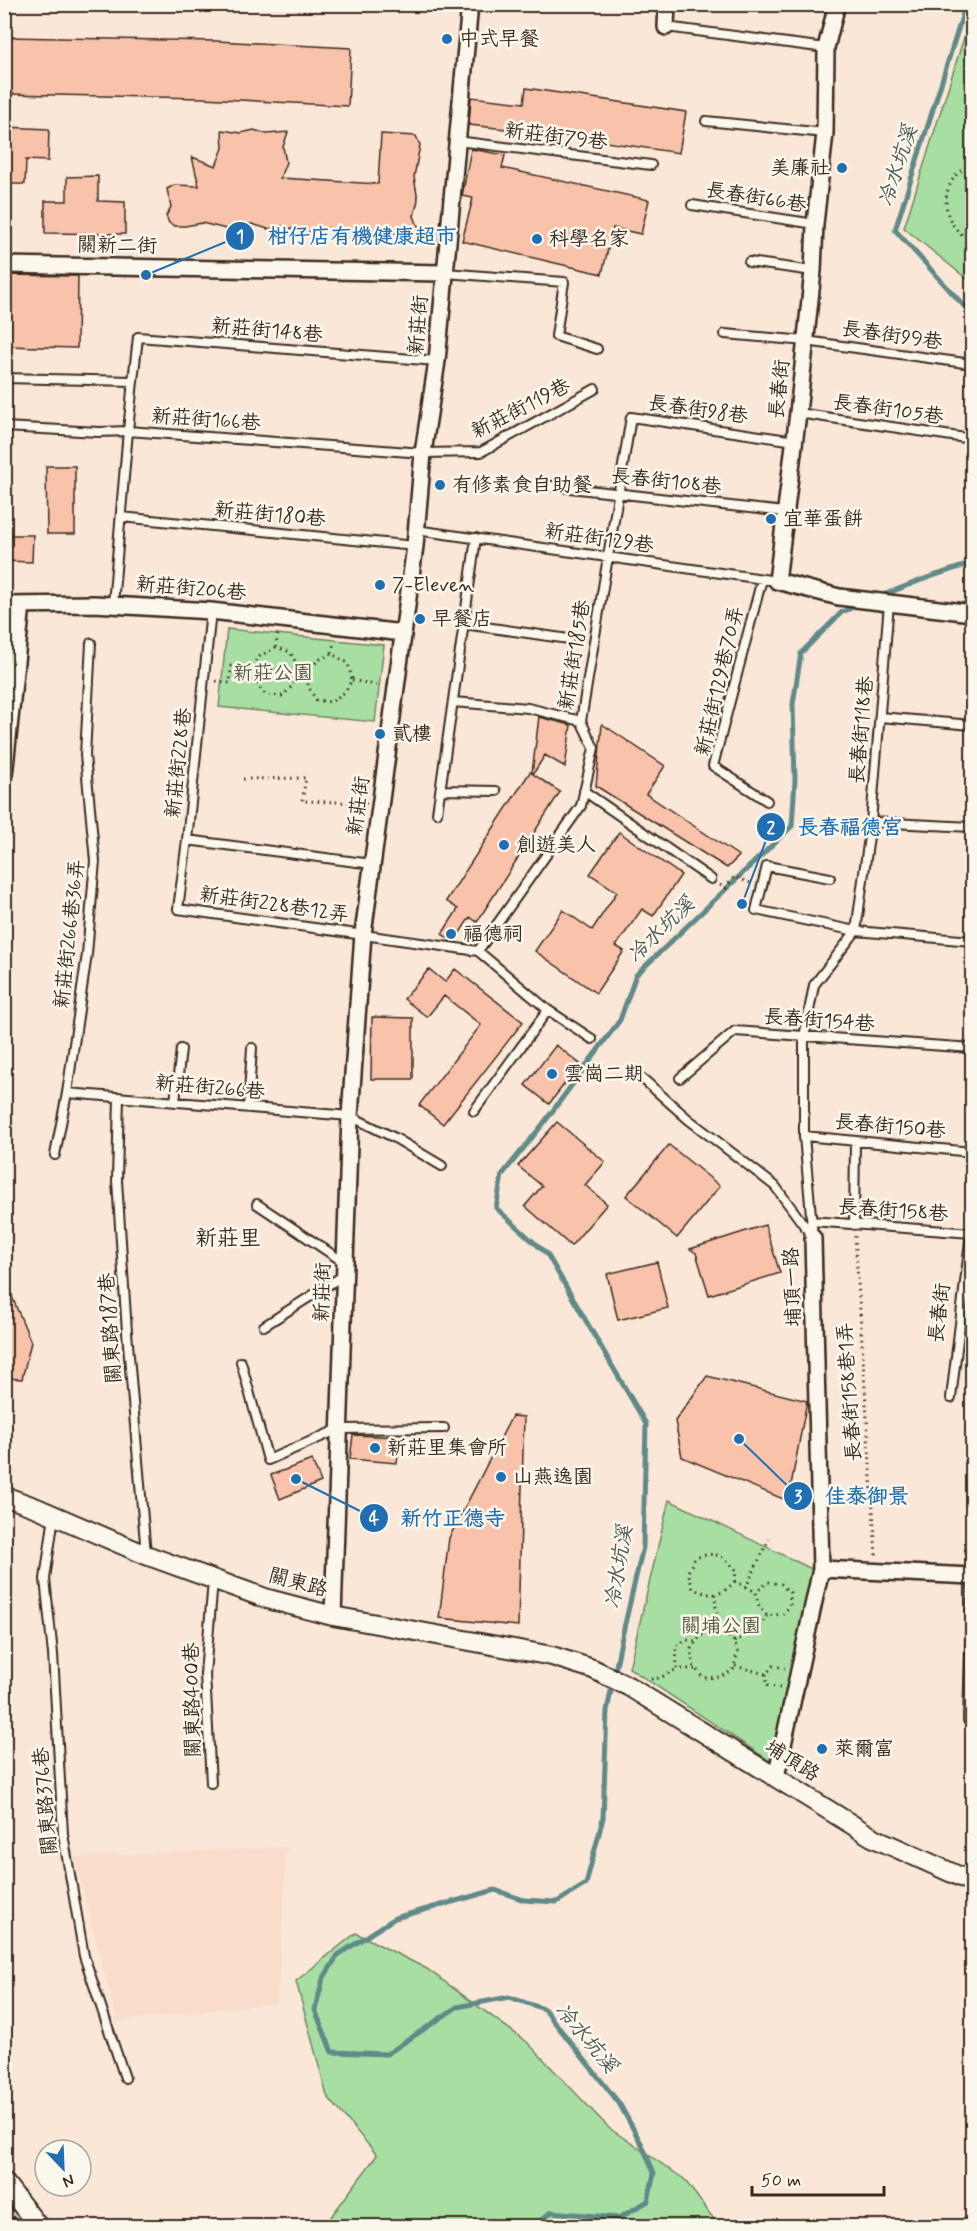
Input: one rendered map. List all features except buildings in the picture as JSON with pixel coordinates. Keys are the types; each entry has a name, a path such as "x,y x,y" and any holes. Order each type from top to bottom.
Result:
{"street":[{"name":"新莊街","path":"333,1616 350,1116 363,934 417,530 423,453 437,361 470,4"},
{"path":"666,27 667,4"},
{"name":"長春街","path":"769,580 785,512 795,441 825,133 826,48 837,4"},
{"name":"關新二街","path":"4,265 444,273"},
{"path":"769,580 839,597 972,613"},
{"path":"4,604 112,604"},
{"name":"新莊街206巷","path":"112,604 211,611 403,633"},
{"path":"4,776 22,605"},
{"name":"埔頂一路","path":"776,1777 820,1569 813,1238"},
{"name":"關東路","path":"4,1496 146,1555 268,1599 333,1616 552,1656 593,1669"},
{"path":"820,1569 972,1576"},
{"name":"埔頂路","path":"593,1669 634,1684 872,1838 972,1882"},
{"path":"4,2182 38,2226"}],"lane":[{"path":"666,27 826,48"},
{"path":"706,121 825,133"},
{"name":"新莊街79巷","path":"457,141 651,165"},
{"name":"長春街66巷","path":"692,205 815,224"},
{"path":"749,262 813,271"},
{"path":"444,273 564,282 556,336 597,349"},
{"name":"長春街99巷","path":"725,334 806,341 972,364"},
{"name":"新莊街148巷","path":"133,381 138,337 437,361"},
{"path":"4,378 133,381"},
{"name":"新莊街166巷","path":"133,381 128,431 423,453"},
{"name":"新莊街119巷","path":"423,453 480,452 595,389"},
{"name":"長春街105巷","path":"798,413 972,439"},
{"name":"長春街98巷","path":"607,557 631,417 795,441"},
{"path":"4,427 99,432 128,431"},
{"name":"新莊街206巷","path":"112,604 128,431"},
{"name":"長春街108巷","path":"543,485 785,512"},
{"name":"新莊街180巷","path":"121,517 415,546"},
{"name":"新莊街129巷","path":"417,530 769,580"},
{"path":"437,813 476,538"},
{"name":"新莊街185巷","path":"478,951 581,806 594,748 581,721 607,557"},
{"name":"新莊街129巷70弄","path":"767,801 713,766 769,580"},
{"name":"長春街118巷","path":"856,931 871,822 889,603"},
{"name":"新莊街228巷","path":"211,611 187,840 372,864"},
{"path":"464,624 569,639"},
{"name":"新莊街266巷36弄","path":"55,1155 67,1093 87,954 95,861 85,754 91,643"},
{"path":"453,702 528,708 581,721"},
{"path":"880,717 972,725"},
{"path":"441,790 496,791"},
{"path":"584,791 711,879"},
{"path":"871,822 972,827"},
{"name":"新莊街228巷12弄","path":"187,840 178,909 363,934"},
{"path":"830,878 767,866 756,910 856,931 972,941"},
{"path":"813,1238 804,1136 804,1037 814,985 856,931"},
{"path":"363,934 478,951 548,1010 592,1039"},
{"path":"474,1111 548,1010"},
{"name":"長春街154巷","path":"680,1078 735,1031 972,1048"},
{"path":"248,1108 252,1048"},
{"path":"175,1102 181,1049"},
{"name":"埔頂一路","path":"643,1079 688,1119 775,1186 813,1238"},
{"name":"新莊街266巷","path":"67,1093 350,1116"},
{"name":"關東路187巷","path":"119,1097 118,1192 146,1555"},
{"path":"350,1116 395,1138 442,1166"},
{"name":"長春街150巷","path":"804,1136 972,1152"},
{"path":"854,1225 855,1141"},
{"path":"257,1204 344,1269 264,1326"},
{"name":"長春街158巷","path":"811,1221 972,1233"},
{"name":"長春街","path":"951,1398 972,1233"},
{"path":"241,1362 268,1460 339,1429 444,1428"},
{"name":"關東路376巷","path":"54,1515 45,1580 63,1834 84,1956 125,2078"},
{"name":"關東路400巷","path":"211,1783 205,1674 213,1581"},
{"path":"972,1586 968,1720 972,1720"}],"path":[{"path":"972,165 963,168 949,185 945,206 953,227 964,237 972,240"},
{"path":"276,647 278,631"},
{"path":"332,654 335,639"},
{"path":"276,647 290,652 296,661 297,672 293,686 282,696 266,695 256,685 252,671 254,666 257,658 276,647"},
{"path":"332,654 348,663 352,680 345,692 331,702 316,700 308,686 309,671 318,660 332,654"},
{"path":"213,680 230,683 231,666 254,666 309,675"},
{"path":"352,680 388,688"},
{"path":"243,779 306,778 302,801 380,804"},
{"path":"711,879 726,888 734,877 745,881"},
{"name":"長春街158巷1弄","path":"854,1225 876,1558"},
{"path":"746,1587 769,1539"},
{"path":"709,1553 726,1558 736,1570 735,1581 723,1593 708,1595 693,1589 688,1572 694,1558 709,1553"},
{"path":"735,1581 756,1592"},
{"path":"734,1642 758,1629 767,1616 783,1614 789,1606 790,1593 781,1584 768,1582 756,1592"},
{"path":"756,1592 758,1604 767,1616"},
{"path":"715,1594 718,1632"},
{"path":"718,1632 732,1638 738,1651 734,1670 720,1677 703,1678 693,1665 691,1649 701,1635 718,1632"},
{"path":"677,1670 676,1646 686,1640 697,1641"},
{"path":"735,1666 766,1674"},
{"path":"785,1689 766,1685 766,1674 773,1666 790,1669"},
{"path":"634,1684 660,1678 677,1670 696,1669"}],"shaded area":[{"path":"287,1847 277,2003 117,2021 74,1857"}],"green space":[{"path":"972,12 972,283 904,228"},
{"name":"新莊公園","path":"227,629 384,645 375,722 219,707"},
{"name":"關埔公園","path":"669,1500 816,1571 773,1763 629,1668"},
{"path":"356,1933 427,1969 527,2042 609,2128 684,2179 719,2226 609,2226 590,2218 584,2226 324,2226 377,2155 327,2096 296,1981"}],"waterway":[{"name":"冷水坑溪","path":"966,4 895,230 965,307 972,311"},
{"name":"冷水坑溪","path":"878,597 972,563"},
{"name":"冷水坑溪","path":"534,2226 551,2212 619,2218 648,2201 654,2173 619,2103 544,2009 509,1997 457,2007 387,2054 332,2052 315,2010 323,1979 338,1955 395,1918 495,1890 524,1900 557,1902 586,1884 603,1818 607,1711 643,1547 646,1424 547,1254 496,1208 502,1175 620,1020 636,975 792,826 795,780 793,704 801,653 842,612 861,604"}],"railway":[{"path":"4,2206 20,2226"}],"place":[{"name":"中式早餐","path":"447,39"},
{"name":"美廉社","path":"842,168"},
{"name":"科學名家","path":"537,239"},
{"name":"柑仔店有機健康超市","path":"146,275"},
{"name":"有修素食自助餐","path":"440,485"},
{"name":"宜華蛋餅","path":"771,519"},
{"name":"7-Eleven","path":"380,585"},
{"name":"早餐店","path":"420,619"},
{"name":"貳樓","path":"380,734"},
{"name":"創遊美人","path":"504,845"},
{"name":"長春福德宮","path":"742,904"},
{"name":"福德祠","path":"451,934"},
{"name":"雲崗二期","path":"552,1074"},
{"name":"佳泰御景","path":"739,1439"},
{"name":"新莊里集會所","path":"375,1448"},
{"name":"山燕逸園","path":"501,1477"},
{"name":"新竹正德寺","path":"296,1479"},
{"name":"萊爾富","path":"822,1749"}],"district":[{"name":"新莊里","path":"228,1239"}]}
